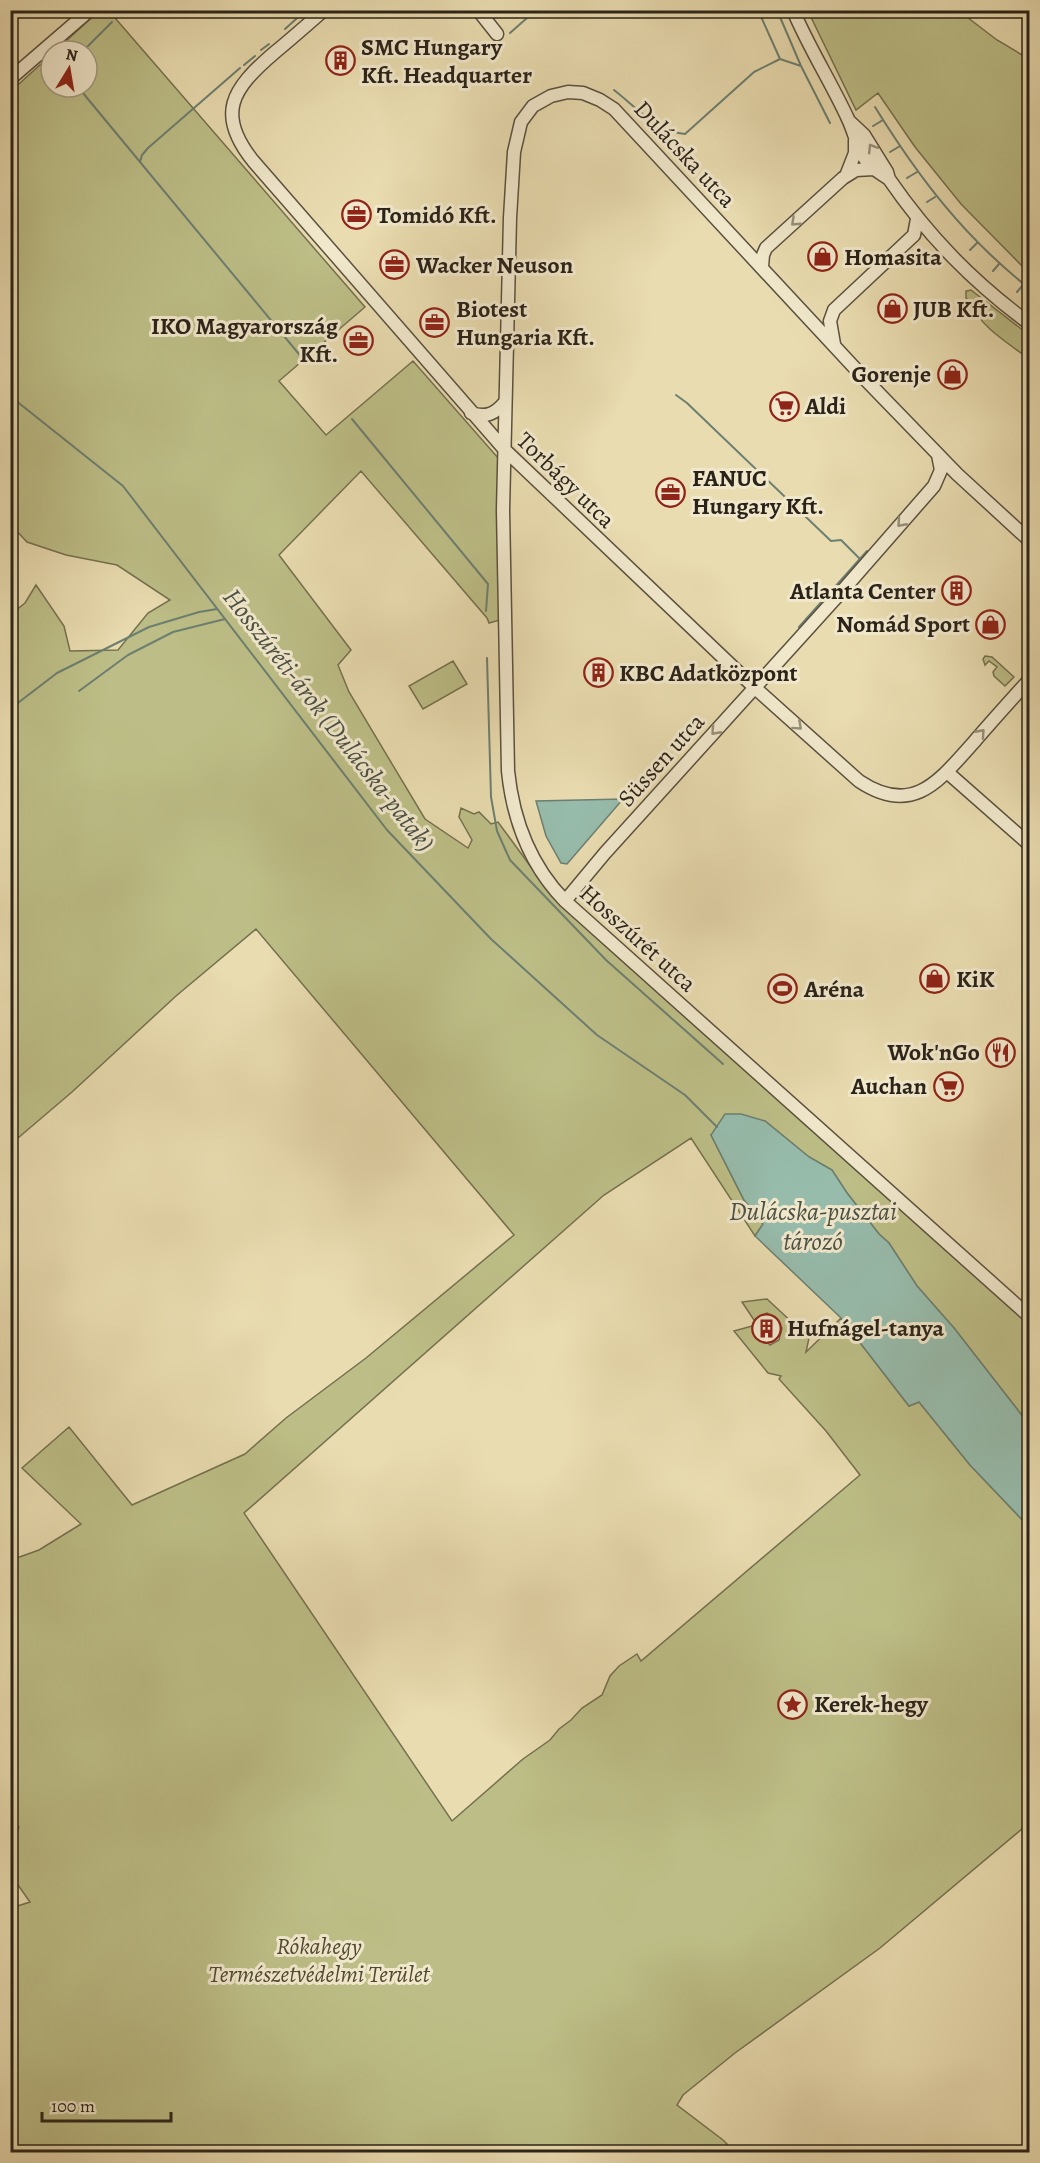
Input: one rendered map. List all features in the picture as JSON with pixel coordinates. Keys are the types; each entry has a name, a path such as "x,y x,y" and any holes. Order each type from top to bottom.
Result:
{"street":[{"path":"10,80 90,10"},
{"name":"Torbágy utca","path":"324,10 256,69 237,92 232,111 233,127 237,137 254,162 505,450 754,687 844,768 875,792 891,796 905,796 933,785 947,772 1029,679"},
{"path":"478,10 497,34"},
{"path":"793,10 805,38 849,121 855,140 873,169 889,179"},
{"name":"Dulácska utca","path":"505,450 510,218 514,152 521,122 533,106 551,96 568,92 583,93 614,109 835,348 937,454 1029,541"},
{"path":"849,121 864,135 889,179 917,219 965,271 1029,324"},
{"path":"846,176 855,153 855,140"},
{"path":"762,267 766,248 846,176 856,170 873,169"},
{"path":"835,348 830,321 834,310 914,235 917,219"},
{"path":"906,242 926,238 939,242"},
{"path":"743,246 766,248"},
{"path":"803,312 814,315 834,310"},
{"path":"471,413 490,415 505,402"},
{"name":"Hosszúrét utca","path":"505,450 503,567 509,780 512,802 525,843 544,875 565,901 1029,1317"},
{"name":"Süssen utca","path":"565,901 605,853 934,486 941,470 937,454"},
{"path":"947,772 1029,845"}],"green space":[{"name":"Rókahegy Természetvédelmi Terület","path":"99,11 109,11 365,307 279,381 326,435 413,361 499,459 500,620 489,623 361,471 279,555 351,650 338,665 349,692 425,819 468,848 472,840 459,817 461,808 474,814 479,812 491,824 498,822 542,882 1029,1323 1029,1419 1024,1418 954,1328 917,1286 889,1243 879,1234 832,1170 809,1157 765,1121 711,1135 744,1200 763,1224 755,1236 691,1138 604,1195 244,1513 452,1821 523,1759 550,1740 582,1708 602,1695 610,1676 619,1666 637,1654 641,1661 860,1475 826,1431 779,1379 781,1376 768,1373 734,1331 752,1326 770,1345 779,1340 782,1328 767,1313 754,1320 742,1302 767,1299 809,1338 806,1352 841,1318 909,1406 919,1402 970,1465 1029,1527 1029,1823 880,1948 735,2053 683,2095 677,2105 735,2152 11,2152 11,1908 30,1902 11,1875 11,1851 19,1827 10,1818 11,1560 39,1550 81,1524 22,1468 69,1427 132,1505 245,1454 286,1418 366,1358 514,1235 256,929 176,996 72,1092 11,1144 11,614 25,603 36,585 64,626 70,651 118,650 148,613 170,600 117,565 66,555 27,542 11,525 10,92 39,66 39,99 99,99 99,39 68,39"},
{"path":"808,11 959,11 997,40 1029,59 1029,273 961,204 915,147 878,93 856,110"},
{"path":"971,290 1029,335 1029,359 982,321 974,306 966,298 966,291"},
{"path":"985,656 992,657 1014,677 1005,686 994,676 993,672 997,667 989,661 985,665 983,659"},
{"path":"453,661 467,684 423,709 409,686"}],"water":[{"path":"623,799 567,864 561,863 546,836 536,801"},
{"name":"Dulácska-pusztai tározó","path":"725,1114 741,1114 765,1121 809,1157 832,1170 879,1234 889,1243 917,1286 954,1328 1024,1418 1029,1419 1029,1527 970,1465 919,1402 909,1406 841,1318 755,1236 763,1224 744,1200 711,1135"}],"waterway":[{"path":"285,29 306,10"},
{"path":"510,33 536,10"},
{"path":"758,10 780,59"},
{"path":"777,10 801,66 830,123"},
{"path":"95,39 112,22"},
{"path":"261,50 269,44"},
{"path":"244,65 255,56"},
{"path":"614,90 656,123 685,134 754,72 780,59 801,66"},
{"path":"140,162 148,148 240,68"},
{"path":"88,99 303,359"},
{"path":"875,107 908,158 944,205 984,249 1030,289"},
{"path":"873,126 883,120"},
{"path":"890,152 900,146"},
{"path":"907,178 917,172"},
{"path":"927,202 935,197"},
{"path":"970,250 977,243"},
{"path":"993,271 999,264"},
{"path":"1017,292 1023,285"},
{"path":"676,395 831,541 841,540 860,559"},
{"name":"Hosszúréti-árok (Dulácska-patak)","path":"10,396 123,486 387,830 491,939 597,1035 685,1095 717,1127"},
{"path":"352,419 488,584 486,611"},
{"path":"799,627 867,551"},
{"path":"10,709 57,673 149,627 217,609"},
{"path":"79,691 128,655 173,632 225,619"},
{"path":"487,658 491,797 497,831 510,860 606,960 723,1064"}],"place":[{"name":"SMC Hungary Kft. Headquarter","path":"340,61"},
{"name":"Tomidó Kft.","path":"356,215"},
{"name":"Homasita","path":"823,257"},
{"name":"Wacker Neuson","path":"395,265"},
{"name":"JUB Kft.","path":"892,309"},
{"name":"Biotest Hungaria Kft.","path":"435,323"},
{"name":"IKO Magyarország Kft.","path":"359,340"},
{"name":"Gorenje","path":"952,374"},
{"name":"Aldi","path":"784,406"},
{"name":"FANUC Hungary Kft.","path":"671,492"},
{"name":"Atlanta Center","path":"957,591"},
{"name":"Nomád Sport","path":"991,624"},
{"name":"KBC Adatközpont","path":"598,673"},
{"name":"KiK","path":"935,979"},
{"name":"Aréna","path":"783,989"},
{"name":"Wok'nGo","path":"1001,1052"},
{"name":"Auchan","path":"948,1086"},
{"name":"Hufnágel-tanya","path":"766,1328"},
{"name":"Kerek-hegy","path":"793,1704"}]}
